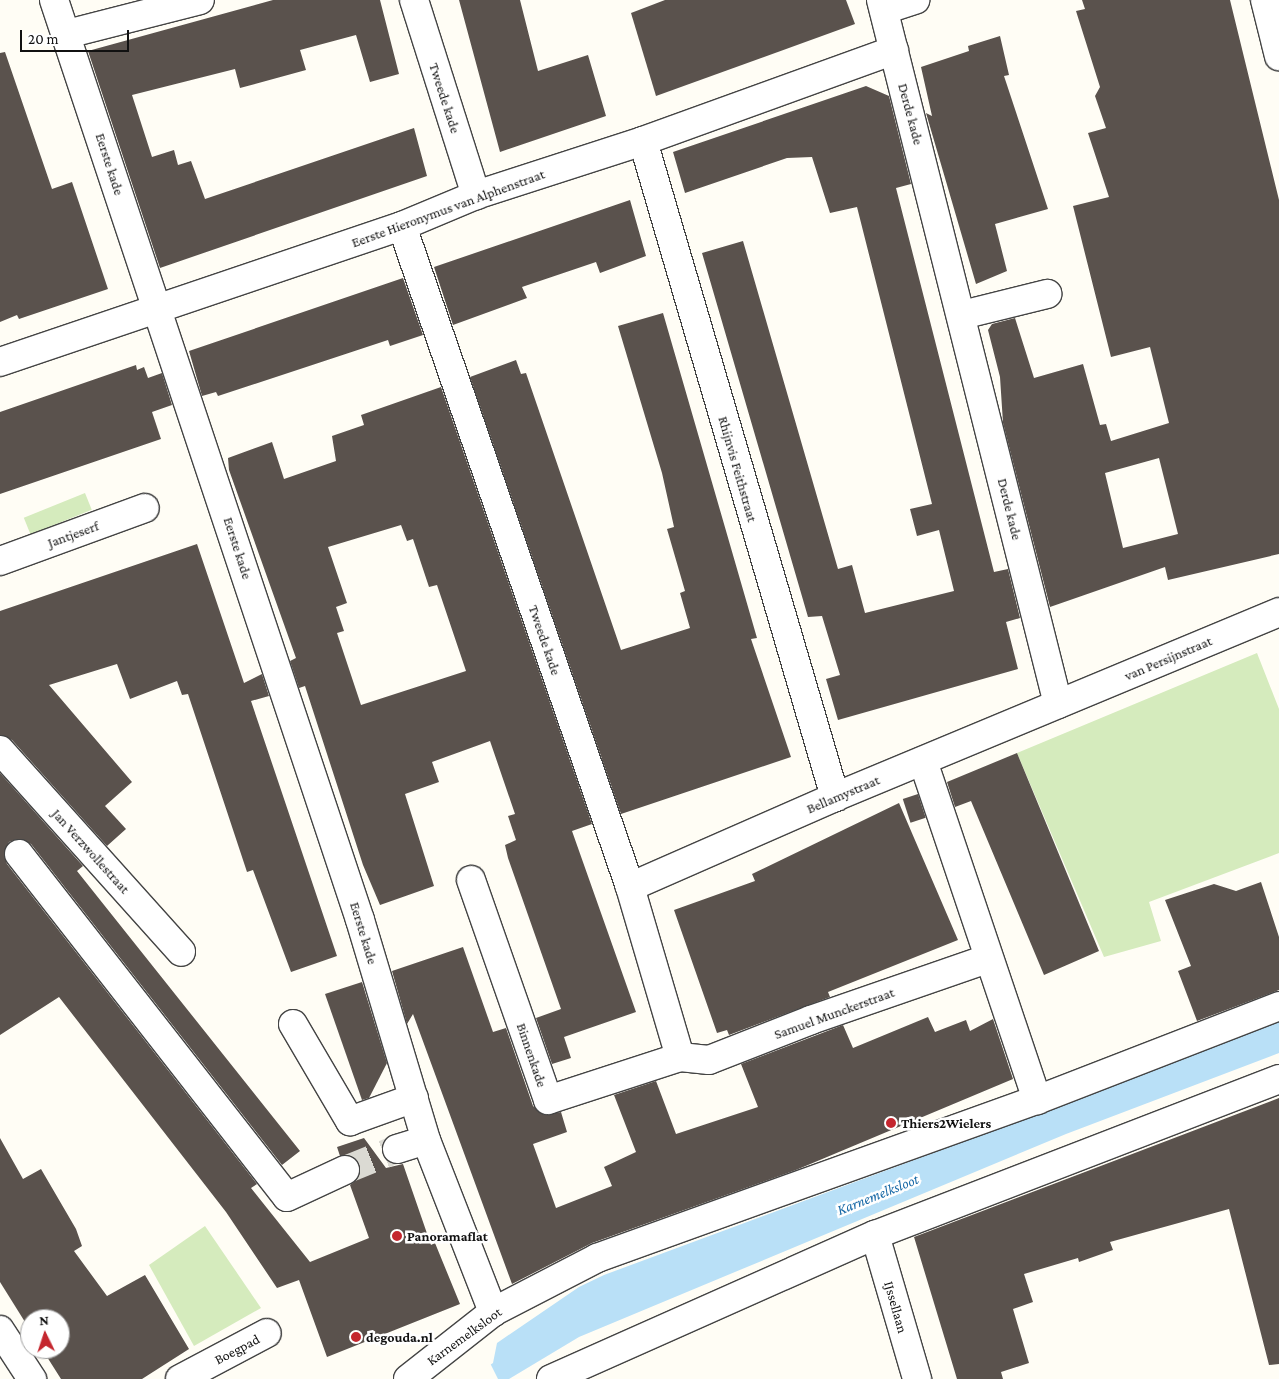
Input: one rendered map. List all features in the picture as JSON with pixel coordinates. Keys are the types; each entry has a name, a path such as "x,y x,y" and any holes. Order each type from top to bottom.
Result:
{"street":[{"name":"Eerste kade","path":"54,0 67,34 155,308 357,910 426,1140 493,1312"},
{"path":"67,34 200,0"},
{"name":"Tweede kade","path":"414,0 476,195"},
{"path":"883,5 915,0"},
{"path":"1265,0 1279,56"},
{"name":"Derde kade","path":"883,5 1058,704"},
{"name":"Eerste Hieronymus van Alphenstraat","path":"0,362 402,226 476,195 643,141 894,50"},
{"name":"Rhijnvis Feithstraat","path":"643,141 835,797"},
{"name":"Tweede kade","path":"402,226 630,887 680,1057"},
{"path":"962,315 1047,294"},
{"name":"Jantjeserf","path":"0,561 146,508"},
{"name":"van Persijnstraat","path":"1058,704 1279,612"},
{"name":"Bellamystraat","path":"630,887 835,797 1058,704"},
{"name":"Jan Verzwollestraat","path":"0,750 181,952"},
{"path":"923,761 987,959 1036,1100"},
{"path":"19,854 287,1197 345,1170"},
{"name":"Binnenkade","path":"471,880 548,1100 680,1057"},
{"name":"Samuel Munckerstraat","path":"680,1057 709,1060 811,1020 987,959"},
{"name":"Karnemelksloot","path":"408,1379 493,1312 597,1258 1036,1100 1279,1006"},
{"path":"293,1024 350,1121 414,1098"},
{"path":"551,1379 874,1235 1279,1079"},
{"path":"397,1149 426,1140"},
{"name":"IJssellaan","path":"874,1235 917,1379"},
{"path":"0,1330 32,1379"},
{"name":"Boegpad","path":"180,1379 267,1333"}],"green space":[{"path":"85,493 92,510 31,534 24,518"},
{"path":"1257,653 1279,709 1279,853 1149,902 1161,941 1104,957 1017,753"},
{"path":"205,1226 261,1308 194,1346 149,1265"}],"water":[{"path":"1279,1019 1279,1053 1066,1134 579,1337 509,1379 469,1379 493,1363 497,1343 579,1287 604,1275 1041,1113"}],"pier":[{"path":"490,1363 498,1379 466,1379 467,1377"}],"building":[{"path":"273,0 380,0 399,74 370,82 356,35 300,50 306,70 240,88 235,69 132,95 152,157 174,150 178,165 191,161 205,199 414,128 427,176 160,268 88,51"},
{"path":"459,0 520,0 538,71 588,55 606,116 500,152"},
{"path":"665,0 846,0 855,24 656,96 631,13"},
{"path":"1082,0 1230,0 1279,200 1279,554 1168,580 1165,567 1050,607 1003,423 1000,377 988,330 992,324 1015,318 1034,378 1083,364 1100,425 1106,424 1111,441 1169,423 1150,347 1111,357 1073,206 1109,197 1088,133 1106,128 1095,96 1100,87 1076,11 1085,9","holes":["1159,458 1178,534 1123,548 1105,473"]},
{"path":"1000,36 1009,75 1004,76 1048,209 995,224 1007,271 976,284 926,113 932,116 921,67 969,51 968,46"},
{"path":"5,52 52,189 72,182 108,289 19,319 17,315 0,322 0,53"},
{"path":"866,86 889,96 911,184 896,188 994,572 1008,569 1020,618 1006,622 1018,669 838,720 826,679 840,675 822,616 808,617 702,253 743,241 838,569 852,565 865,613 954,591 939,530 917,536 910,509 932,504 857,207 830,213 812,157 787,158 685,193 673,152"},
{"path":"630,200 646,256 600,273 596,262 522,287 527,298 453,325 434,267"},
{"path":"403,278 423,335 390,346 388,340 218,396 216,392 202,396 189,351"},
{"path":"663,313 757,638 751,639 791,757 621,814 470,377 516,360 521,374 526,373 621,650 690,628 680,593 685,591 667,529 674,527 662,473 618,326"},
{"path":"136,365 137,370 144,367 148,378 162,373 172,405 152,412 161,439 0,494 0,412"},
{"path":"441,387 592,824 572,831 636,1012 564,1037 571,1058 552,1064 536,1018 561,1009 508,858 505,845 516,840 508,816 515,814 490,741 432,762 439,782 405,794 434,886 380,905 363,865 305,686 299,688 290,661 296,658 229,470 228,458 272,442 284,479 336,461 332,436 364,425 361,415","holes":["401,525 407,541 413,539 429,587 437,585 466,671 361,705 337,633 344,631 336,607 347,603 328,547"]},
{"path":"197,544 244,683 262,674 269,696 251,701 337,956 291,972 253,870 247,872 188,694 182,695 177,681 130,699 117,664 49,685 132,782 105,806 126,829 107,846 12,740 0,735 0,611"},
{"path":"1017,753 1099,951 1044,975 971,801 955,807 947,782"},
{"path":"0,773 83,866 77,871 300,1151 282,1165 31,844 17,839 9,842 4,856 7,864 257,1184 251,1188 310,1262 369,1238 350,1185 358,1179 359,1164 354,1157 340,1156 337,1147 364,1138 386,1168 403,1164 431,1245 435,1243 460,1304 327,1357 299,1280 277,1288 226,1212 59,997 0,1035"},
{"path":"918,794 926,818 911,823 903,799"},
{"path":"899,803 958,940 828,992 830,997 729,1035 727,1030 717,1033 674,910 755,881 752,874"},
{"path":"1261,882 1279,937 1279,990 1197,1021 1178,971 1191,966 1165,900 1214,884 1236,891"},
{"path":"463,947 493,1032 506,1028 533,1106 544,1115 561,1112 567,1132 533,1144 556,1208 612,1186 604,1167 636,1152 614,1095 656,1081 676,1134 758,1107 741,1064 843,1025 853,1048 928,1017 935,1032 966,1020 970,1031 993,1019 1013,1079 796,1170 592,1243 512,1284 413,1014 407,1024 392,971"},
{"path":"362,982 387,1063 369,1098 362,1100 325,994"},
{"path":"1279,1098 1279,1364 1269,1365 1229,1209 1110,1242 1113,1250 1079,1262 1078,1258 1024,1274 1033,1302 1013,1309 1029,1363 1001,1372 1003,1379 957,1379 914,1237"},
{"path":"0,1138 23,1179 41,1169 76,1229 82,1246 74,1251 107,1296 145,1275 189,1349 142,1379 61,1379 48,1359 70,1359 70,1309 20,1309 20,1314 0,1282"}],"tunnel":[{"path":"345,1170 397,1149"}],"place":[{"name":"Thiers2Wielers","path":"891,1123"},
{"name":"Panoramaflat","path":"397,1236"},
{"name":"degouda.nl","path":"356,1337"}]}
